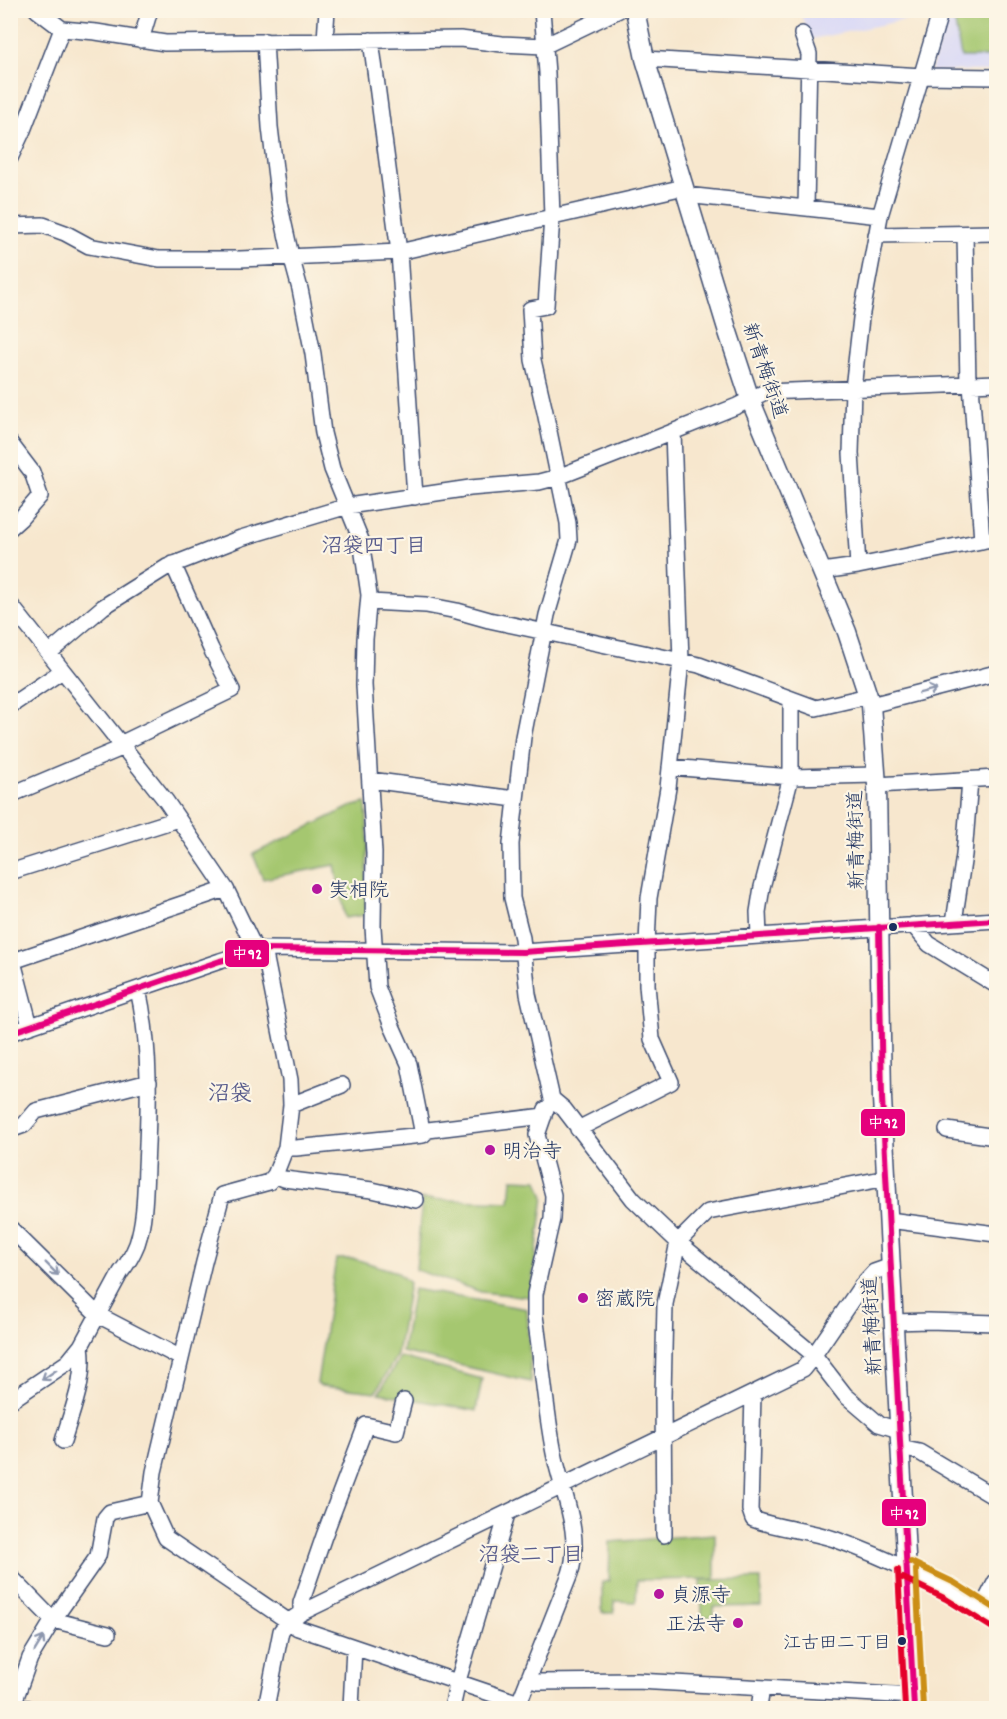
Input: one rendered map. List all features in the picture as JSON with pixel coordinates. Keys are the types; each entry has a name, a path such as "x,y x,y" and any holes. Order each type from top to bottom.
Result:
{"main road":[{"name":"新青梅街道","path":"635,10 645,59 750,399 847,632 870,701 877,780 882,1098 914,1702"}],"street":[{"path":"37,10 62,29 165,43 460,39 544,46 619,10"},
{"path":"141,40 150,10"},
{"path":"325,40 327,10"},
{"path":"542,10 547,73 552,217 546,306 530,309 533,360 568,523 569,540 547,615 523,737 511,844 512,898 522,938 528,994 552,1099 564,1109 633,1199 678,1242 814,1355 845,1395 899,1439 996,1498"},
{"path":"858,566 851,453 853,389 861,318 880,216 941,10"},
{"path":"10,158 62,29"},
{"path":"802,34 809,54 806,208"},
{"path":"371,40 399,252 415,497"},
{"path":"265,41 270,127 279,202 313,354 323,433 332,469 361,540 370,602 365,639 364,685 374,853 373,927 377,987 409,1064 423,1135"},
{"path":"645,59 922,76 996,77"},
{"path":"10,226 43,225 65,233 89,246 159,259 240,259 399,252 552,217 685,191 880,216"},
{"path":"876,235 996,233"},
{"path":"822,571 858,566 989,539 970,384 965,234"},
{"path":"49,653 103,607 173,564 241,538 348,506 470,488 539,482 558,477 737,406 765,392 996,383"},
{"path":"578,1129 671,1082 652,1039 646,944 649,898 670,767 681,661 673,432"},
{"path":"10,443 32,472 40,496 10,528"},
{"path":"10,795 123,745 232,690 173,564"},
{"path":"370,602 426,605 699,665 816,708 870,701 996,673"},
{"path":"10,604 123,745 226,889 260,950 290,1080 291,1105 286,1147 275,1175 269,1182 222,1195 156,1461 150,1503 166,1538 294,1617 298,1628 458,1681 520,1706 528,1679 574,1562 575,1546 572,1522 554,1453 535,1316 535,1294 552,1219 553,1195 537,1135 547,1106 552,1099"},
{"path":"10,706 62,671"},
{"path":"759,936 758,912 762,887 791,777 791,700"},
{"path":"670,767 791,777 877,780 996,778"},
{"path":"370,780 515,799"},
{"path":"954,922 964,855 970,780"},
{"path":"10,872 178,819"},
{"path":"30,1026 12,956 226,889"},
{"path":"10,1033 220,960 260,950 523,952 996,920"},
{"path":"913,925 929,944 996,985"},
{"path":"10,1401 68,1362 81,1346 121,1272 129,1262 140,1234 145,1191 149,1082 142,1005 138,989"},
{"path":"10,1130 24,1125 36,1111 149,1082"},
{"path":"291,1105 342,1085"},
{"path":"286,1147 296,1148 423,1135 428,1130 544,1116"},
{"path":"948,1130 996,1137"},
{"path":"275,1175 284,1179 372,1190 416,1200"},
{"path":"664,1535 665,1304 678,1242 708,1212 887,1178"},
{"path":"889,1220 996,1234"},
{"path":"10,1228 98,1315 182,1358"},
{"path":"294,1617 803,1369 862,1285 874,1272 891,1266"},
{"path":"894,1322 996,1323"},
{"path":"63,1441 82,1378 84,1360 81,1346"},
{"path":"753,1394 750,1510 753,1519 834,1539 907,1570 996,1619"},
{"path":"266,1708 281,1631 294,1617 301,1603 366,1425 396,1432 404,1401"},
{"path":"18,1707 15,1686 53,1620 98,1556 105,1518 110,1512 150,1503"},
{"path":"452,1708 507,1514"},
{"path":"10,1576 53,1620 108,1634"},
{"path":"981,1610 996,1581"},
{"path":"351,1708 354,1647"},
{"path":"528,1679 539,1682 637,1681 762,1688 914,1702"},
{"path":"759,1708 762,1688"}],"shaded area":[{"path":"799,11 935,11 934,14 812,39"},
{"path":"949,11 996,11 996,71 931,71"}],"green space":[{"path":"957,11 996,11 996,57 961,57 954,18"},
{"path":"366,803 368,839 365,915 345,918 335,865 263,879 253,854 350,807"},
{"path":"512,1179 538,1180 544,1197 530,1297 481,1292 416,1270 422,1199 510,1202"},
{"path":"336,1259 355,1259 397,1272 409,1283 397,1355 376,1392 321,1386 317,1383"},
{"path":"413,1289 527,1309 531,1382 402,1352"},
{"path":"400,1357 482,1379 476,1411 379,1393"},
{"path":"715,1534 715,1579 637,1580 636,1602 614,1601 614,1613 602,1613 602,1582 609,1581 610,1542"},
{"path":"761,1579 761,1606 713,1607 713,1617 702,1617 701,1580"}],"transit line":[{"name":"中92","path":"10,1033 220,961 264,949 523,952 996,920"},
{"name":"中92","path":"879,927 882,1098 914,1708"},
{"path":"911,1562 955,1583 996,1609"},
{"path":"898,1570 905,1708"},
{"path":"916,1570 923,1708"},
{"path":"903,1578 946,1599 991,1627"}],"place":[{"name":"実相院","path":"317,889"},
{"name":"明治寺","path":"490,1150"},
{"name":"密蔵院","path":"583,1298"},
{"name":"貞源寺","path":"659,1594"},
{"name":"正法寺","path":"738,1623"},
{"name":"江古田二丁目","path":"902,1641"}],"district":[{"name":"沼袋四丁目","path":"374,545"},
{"name":"沼袋","path":"230,1092"},
{"name":"沼袋二丁目","path":"531,1554"}]}
